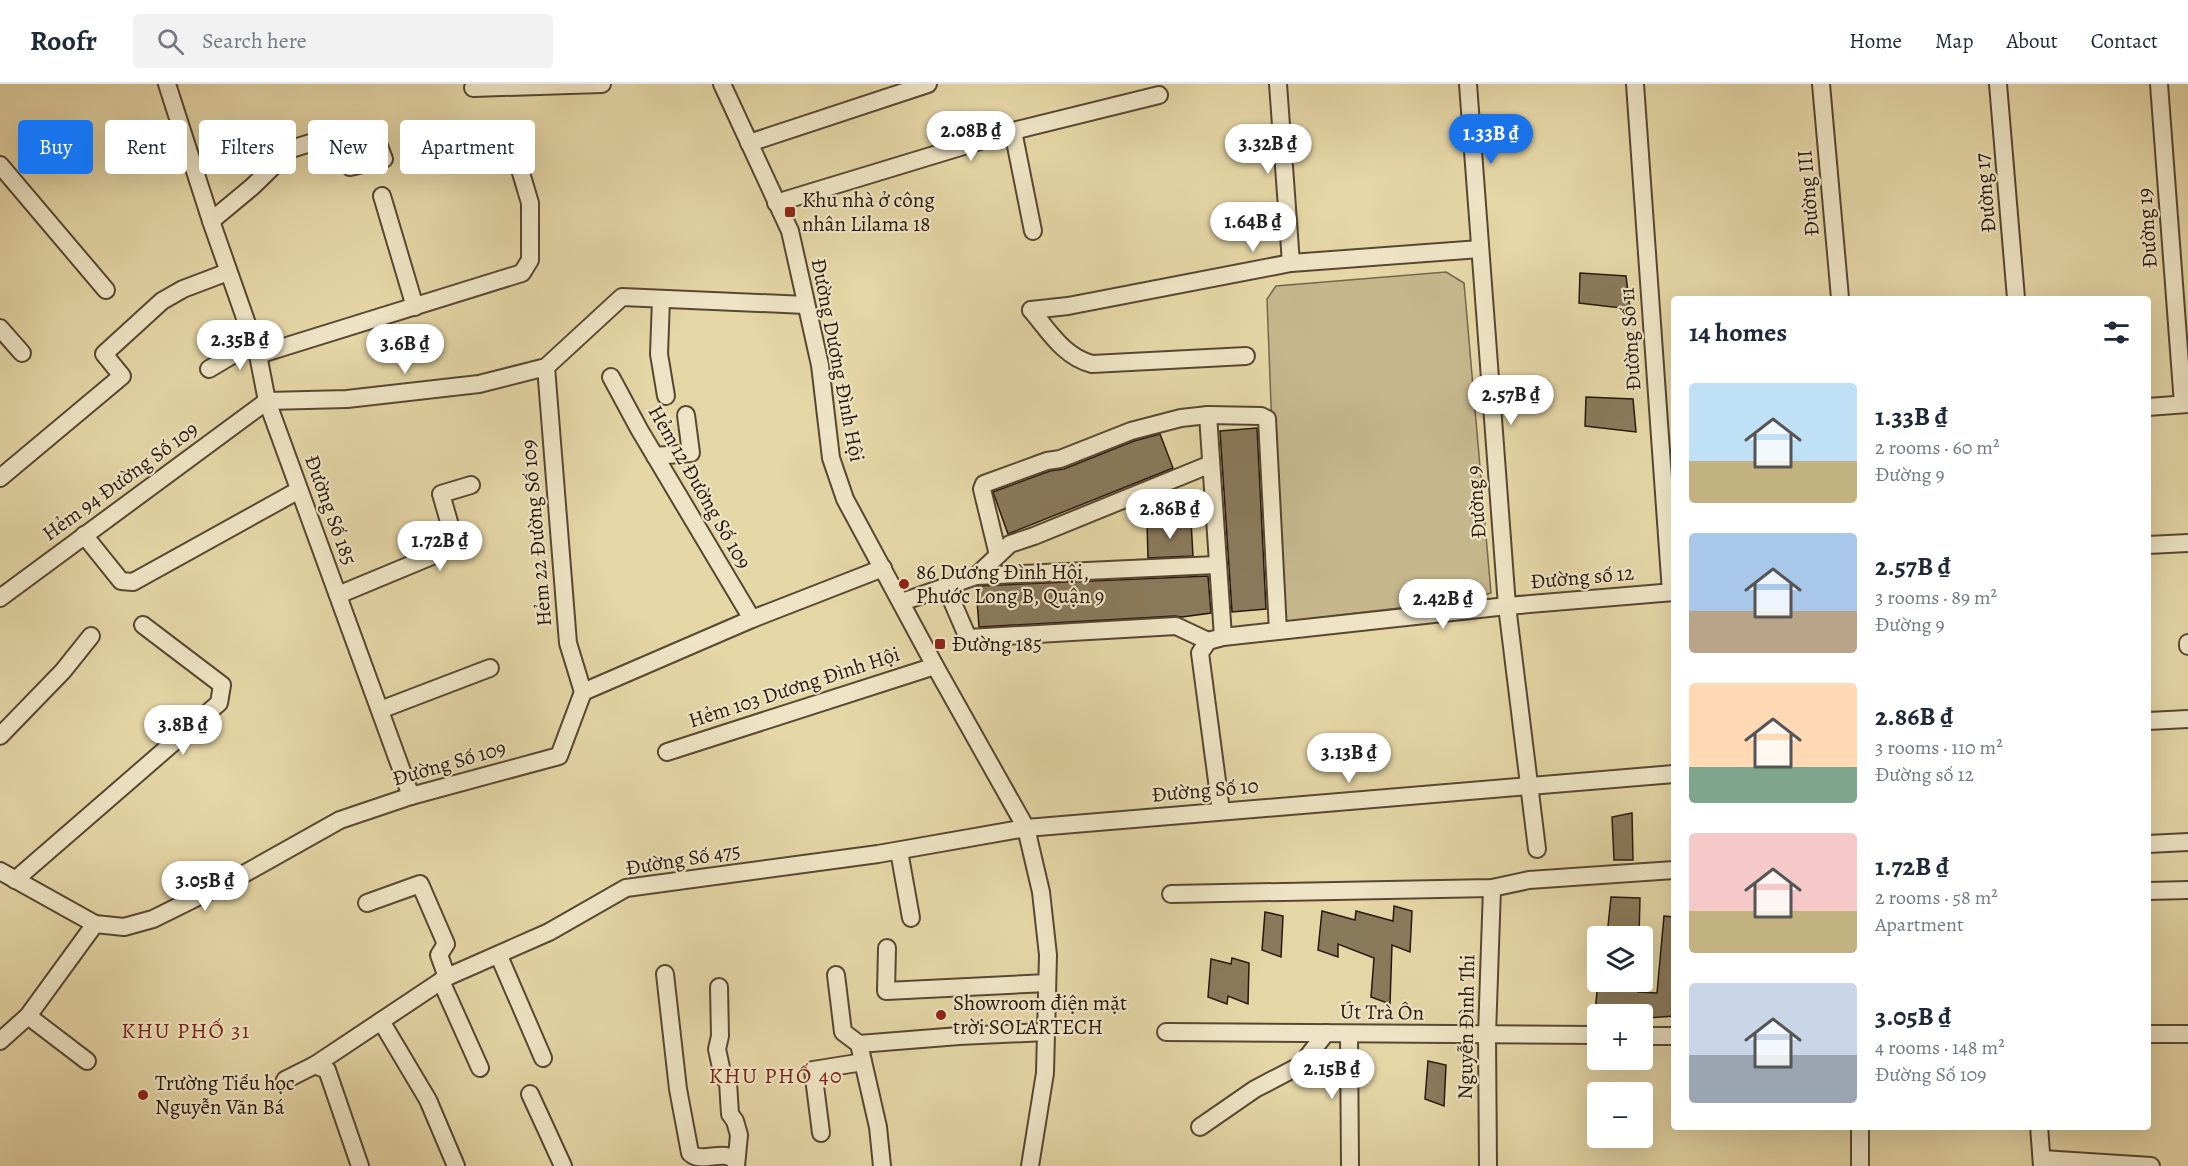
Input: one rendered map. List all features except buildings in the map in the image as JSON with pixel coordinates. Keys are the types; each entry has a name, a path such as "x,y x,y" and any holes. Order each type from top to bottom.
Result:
{"street":[{"name":"Đường Số 185","path":"168,84 211,221 255,349 267,401 411,796"},
{"path":"473,88 602,84"},
{"name":"Đường Dương Đình Hội","path":"722,84 790,231 820,365 831,458 845,499 1026,828 1041,892 1048,955 1045,1073 1030,1166"},
{"path":"749,143 928,84"},
{"path":"1278,84 1292,263"},
{"name":"Đường 9","path":"1468,84 1507,606 1537,849"},
{"name":"Đường Số 11","path":"1635,84 1671,565"},
{"name":"Đường III","path":"1821,84 1840,296"},
{"name":"Đường 17","path":"1998,84 2016,296"},
{"name":"Đường 19","path":"2159,84 2186,404"},
{"path":"776,203 1013,131 1159,95"},
{"path":"1013,131 1033,231"},
{"path":"211,221 252,187 291,149 308,144"},
{"path":"0,165 106,290"},
{"path":"209,369 255,349 415,307 522,273 530,260 530,203 521,174"},
{"path":"382,196 415,307"},
{"path":"1246,356 1092,364 1081,361 1065,351 1031,310 1068,306 1292,263 1480,249"},
{"path":"0,478 122,376 104,354 162,301 183,289 228,272"},
{"path":"267,401 346,399 479,384 546,367 622,297 806,304"},
{"path":"660,299 659,354 666,396"},
{"path":"0,328 22,353"},
{"name":"Hẻm 22 Đường Số 109","path":"546,367 568,643 583,692"},
{"name":"Hẻm 12 Đường Số 109","path":"611,377 752,619"},
{"name":"Hẻm 94 Đường Số 109","path":"0,598 267,401"},
{"path":"2151,407 2186,404"},
{"path":"655,456 691,453 686,415"},
{"path":"1208,416 1216,565 1215,639 1200,653 1221,811"},
{"path":"998,555 982,489 984,484 1047,461 1060,459 1131,431 1181,418 1261,416 1267,419 1278,631"},
{"path":"976,576 1010,544 1211,464"},
{"path":"338,595 456,546 441,494 471,484"},
{"path":"84,535 121,581 133,582 299,490"},
{"path":"2151,544 2188,543"},
{"path":"902,602 976,576 1216,565"},
{"path":"583,692 752,619 882,568"},
{"path":"946,587 968,638 1176,626 1215,639"},
{"name":"Đường số 12","path":"1215,639 1507,606 1671,592"},
{"path":"15,880 219,703 222,685 143,625"},
{"path":"0,736 63,671 91,636"},
{"name":"Hẻm 103 Dương Đình Hội","path":"667,752 935,666"},
{"path":"380,710 490,668"},
{"name":"Đường Số 109","path":"0,871 96,924 124,927 153,919 242,875 340,820 411,796 559,756 583,692"},
{"path":"2151,721 2188,720"},
{"name":"Đường Số 10","path":"1026,828 1671,774"},
{"name":"Đường Số 475","path":"285,1080 315,1065 444,979 549,932 626,888 899,851 1026,828"},
{"path":"2151,844 2188,842"},
{"path":"899,851 911,918"},
{"path":"1171,894 1491,888 1529,880 1671,870"},
{"path":"367,903 420,884 446,944 439,955 444,979 480,1068"},
{"name":"Nguyễn Đình Thi","path":"1488,1166 1487,1035 1491,888"},
{"path":"2151,891 2188,890"},
{"path":"1,1038 28,1016 96,924"},
{"path":"887,948 886,991 1047,983"},
{"path":"499,956 543,1058"},
{"path":"665,974 678,1089 690,1153 696,1157 728,1156 733,1158 736,1164"},
{"path":"836,975 843,1032 859,1044 879,1126 882,1166"},
{"path":"719,987 720,1036 717,1049 723,1077 728,1082 730,1114 735,1121 739,1135 736,1164"},
{"path":"28,1016 87,1060"},
{"path":"381,1021 428,1100 456,1166"},
{"path":"859,1044 959,1035 1046,1032"},
{"name":"Út Trà Ôn","path":"1166,1032 1587,1035"},
{"path":"1200,1127 1255,1089 1301,1065 1326,1034"},
{"path":"1349,1034 1350,1166"},
{"path":"2151,1034 2188,1034"},
{"path":"1653,1036 1671,1036"},
{"path":"821,1133 813,1070 863,1062"},
{"path":"315,1065 327,1070 360,1166"},
{"path":"530,1094 563,1166"},
{"path":"1860,1130 1860,1166"},
{"path":"2039,1130 2042,1162 2151,1166"}],"shaded area":[{"path":"1446,272 1464,283 1491,593 1467,600 1289,621 1279,617 1267,299 1276,286"}],"place":[{"name":"Khu nhà ở công nhân Lilama 18","path":"790,212"},
{"name":"86 Dương Đình Hội, Phước Long B, Quận 9","path":"904,584"},
{"name":"Đường 185","path":"940,644"},
{"name":"Showroom điện mặt trời SOLARTECH","path":"941,1015"},
{"name":"Trường Tiểu học Nguyễn Văn Bá","path":"143,1095"}],"district":[{"name":"KHU PHỐ 31","path":"186,1031"},
{"name":"KHU PHỐ 40","path":"776,1076"}]}
